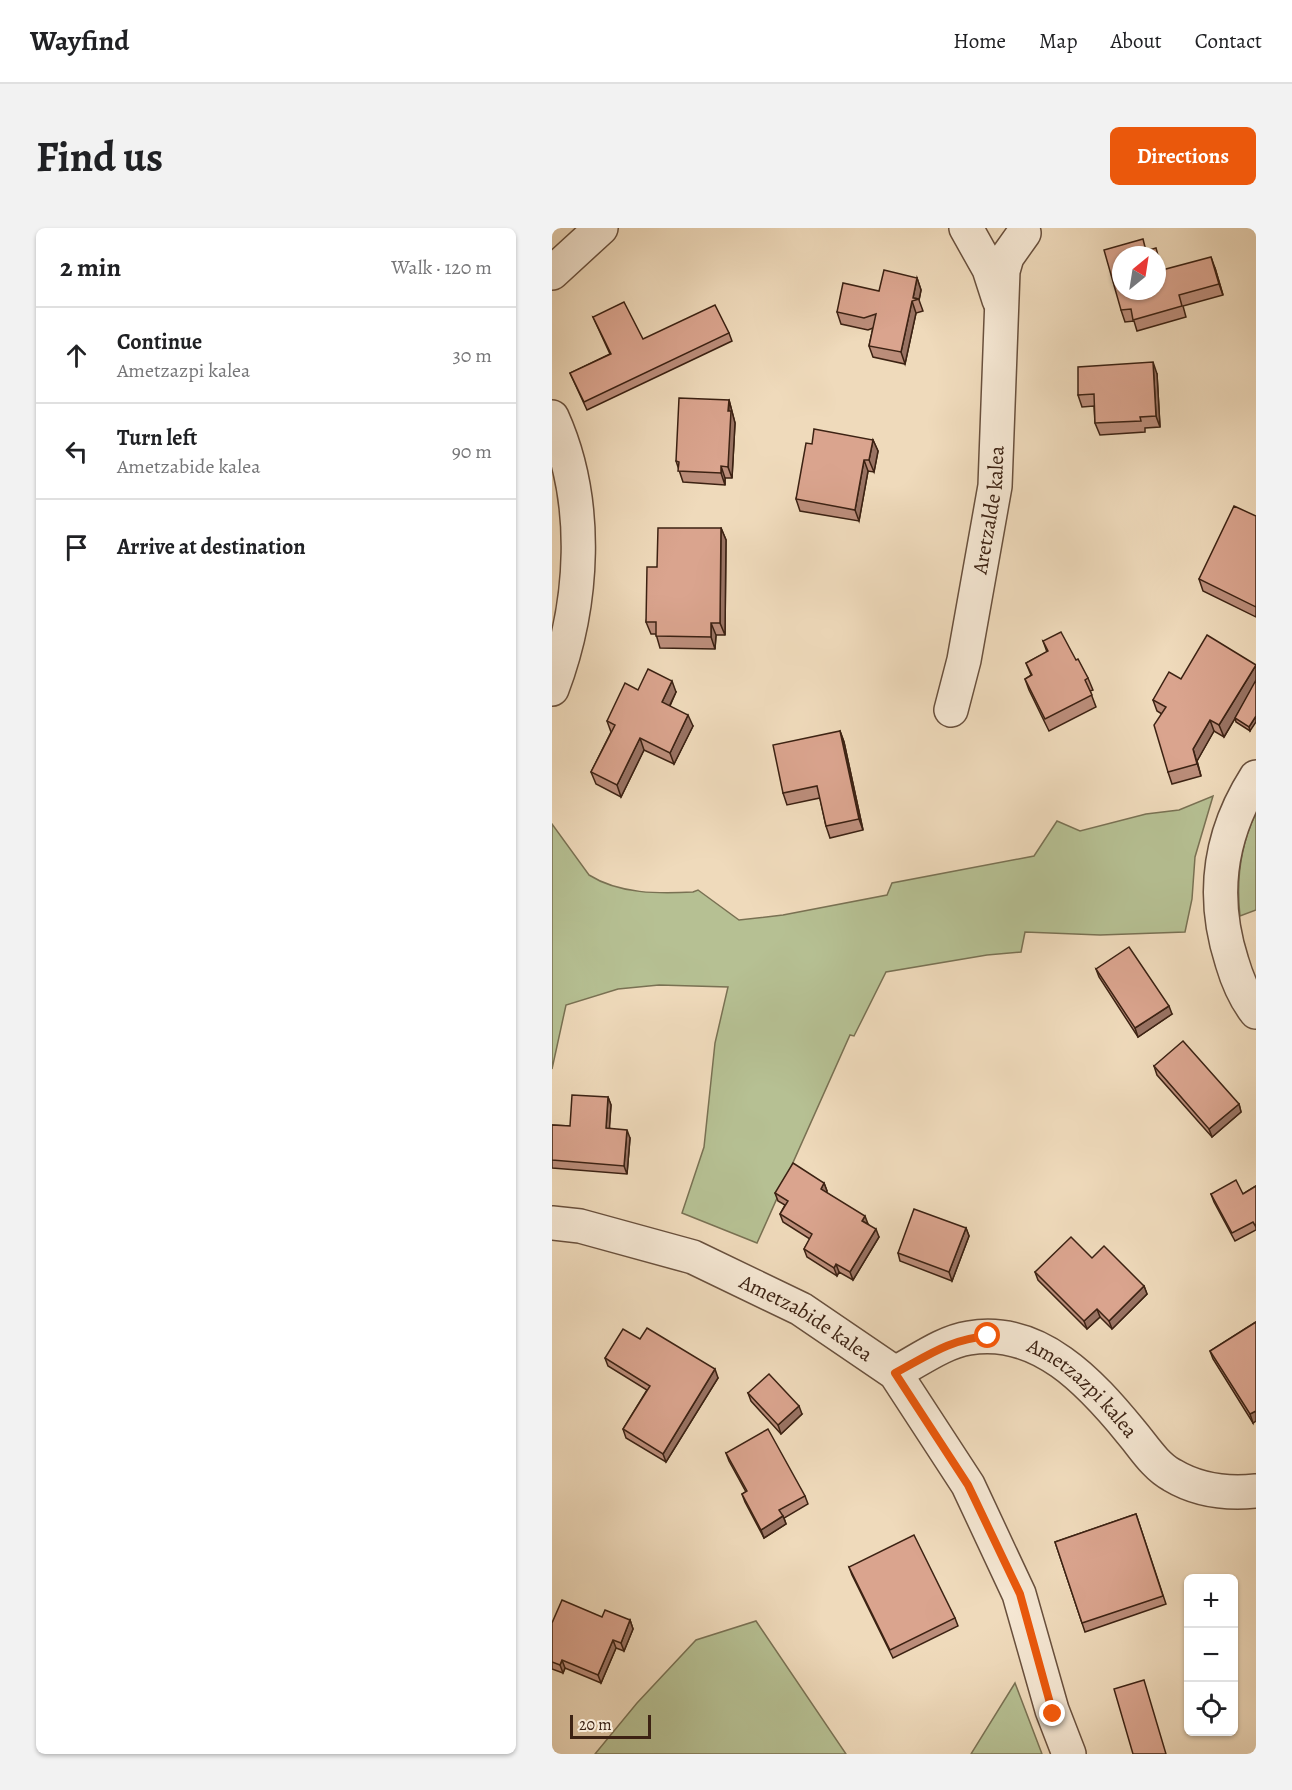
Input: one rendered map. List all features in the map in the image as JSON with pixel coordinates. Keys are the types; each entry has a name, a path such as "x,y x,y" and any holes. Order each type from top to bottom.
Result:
{"street":[{"path":"552,273 601,228"},
{"name":"Aretzalde kalea","path":"966,228 989,269 1001,307"},
{"path":"985,228 1004,235 1037,230"},
{"name":"Aretzalde kalea","path":"951,710 964,660 995,486 1004,271 1007,257 1037,230"},
{"path":"552,417 567,458 578,530 575,602 552,689"},
{"path":"1256,777 1244,797 1230,831 1221,867 1220,904 1225,940 1236,975 1256,1012"},
{"name":"Ametzabide kalea","path":"552,1223 580,1226 693,1257 801,1309 895,1373 968,1485 1020,1594 1052,1710 1069,1754"},
{"name":"Ametzazpi kalea","path":"895,1373 951,1343 968,1338 988,1336 1028,1342 1065,1364 1094,1390 1170,1475 1217,1491 1256,1491"}],"green space":[{"path":"1213,796 1195,857 1192,899 1185,932 1100,935 1025,932 1021,952 987,955 886,972 854,1036 850,1035 757,1243 682,1213 704,1147 715,1043 728,987 659,985 618,989 566,1005 552,1069 552,824 589,875 613,886 653,893 698,890 739,920 783,915 887,895 892,883 1034,856 1057,821 1080,831 1146,814 1179,810"},
{"path":"1256,813 1256,910 1240,916 1241,863 1246,838"},
{"path":"756,1621 846,1754 595,1754 637,1703 696,1640"},
{"path":"1015,1683 1042,1754 971,1754"}],"building":[{"path":"1143,239 1145,246 1118,246"},
{"path":"1112,248 1112,278 1104,250"},
{"path":"1211,257 1219,284 1179,295 1182,306 1133,320 1131,309 1121,310 1118,300 1166,300 1166,269"},
{"path":"884,270 917,278 913,298 919,299 912,301 901,352 869,346 876,314 864,318 837,312 843,283 879,291"},
{"path":"624,302 643,339 715,305 729,333 584,402 570,373 611,354 593,317"},
{"path":"1153,362 1156,416 1140,417 1141,421 1095,423 1094,394 1078,395 1078,367"},
{"path":"679,398 729,400 728,411 731,411 728,467 721,466 721,473 678,471 679,462 676,461"},
{"path":"814,429 873,440 869,460 864,460 855,510 796,499 806,443 812,444"},
{"path":"1234,506 1256,516 1256,607 1199,579"},
{"path":"658,528 721,528 720,623 711,623 711,637 656,636 656,622 646,622 647,567 657,567"},
{"path":"1061,632 1088,678 1085,680 1092,695 1045,719 1025,679 1032,675 1026,663 1048,651 1043,641"},
{"path":"1207,635 1256,665 1219,725 1210,720 1193,749 1197,764 1168,772 1154,725 1166,707 1153,700 1169,672 1181,679"},
{"path":"648,669 672,681 662,702 688,715 670,753 640,738 617,785 591,772 615,725 607,721 625,683 638,690"},
{"path":"1256,680 1256,716 1249,727 1235,718"},
{"path":"840,731 859,819 826,826 817,786 783,793 773,745"},
{"path":"1129,947 1169,1006 1135,1028 1096,969"},
{"path":"1183,1041 1239,1104 1209,1129 1154,1066"},
{"path":"572,1095 608,1097 606,1128 627,1130 624,1166 552,1160 552,1125 570,1126"},
{"path":"793,1163 824,1183 821,1189 865,1216 862,1221 876,1229 850,1272 836,1264 834,1268 804,1249 812,1234 780,1214 788,1201 775,1193"},
{"path":"1236,1180 1243,1194 1256,1186 1256,1227 1253,1222 1232,1233 1211,1194"},
{"path":"914,1209 966,1228 949,1272 898,1253"},
{"path":"1071,1237 1092,1258 1104,1246 1144,1286 1109,1321 1097,1309 1084,1321 1035,1272"},
{"path":"1256,1322 1256,1411 1250,1414 1210,1351"},
{"path":"647,1328 715,1369 663,1454 623,1429 650,1386 605,1358 623,1329 640,1339"},
{"path":"769,1374 799,1406 778,1425 748,1393"},
{"path":"768,1429 805,1496 779,1510 783,1516 761,1530 742,1494 747,1491 726,1453"},
{"path":"1136,1514 1163,1596 1082,1623 1055,1542"},
{"path":"914,1535 955,1618 890,1650 849,1567"},
{"path":"562,1600 602,1617 605,1610 630,1620 621,1643 613,1640 598,1675 562,1660 560,1665 552,1662 552,1623"},
{"path":"1144,1680 1166,1754 1133,1754 1114,1689"}],"route":[{"path":"988,1336 951,1343 895,1373 968,1485 1020,1594 1053,1714"}]}
